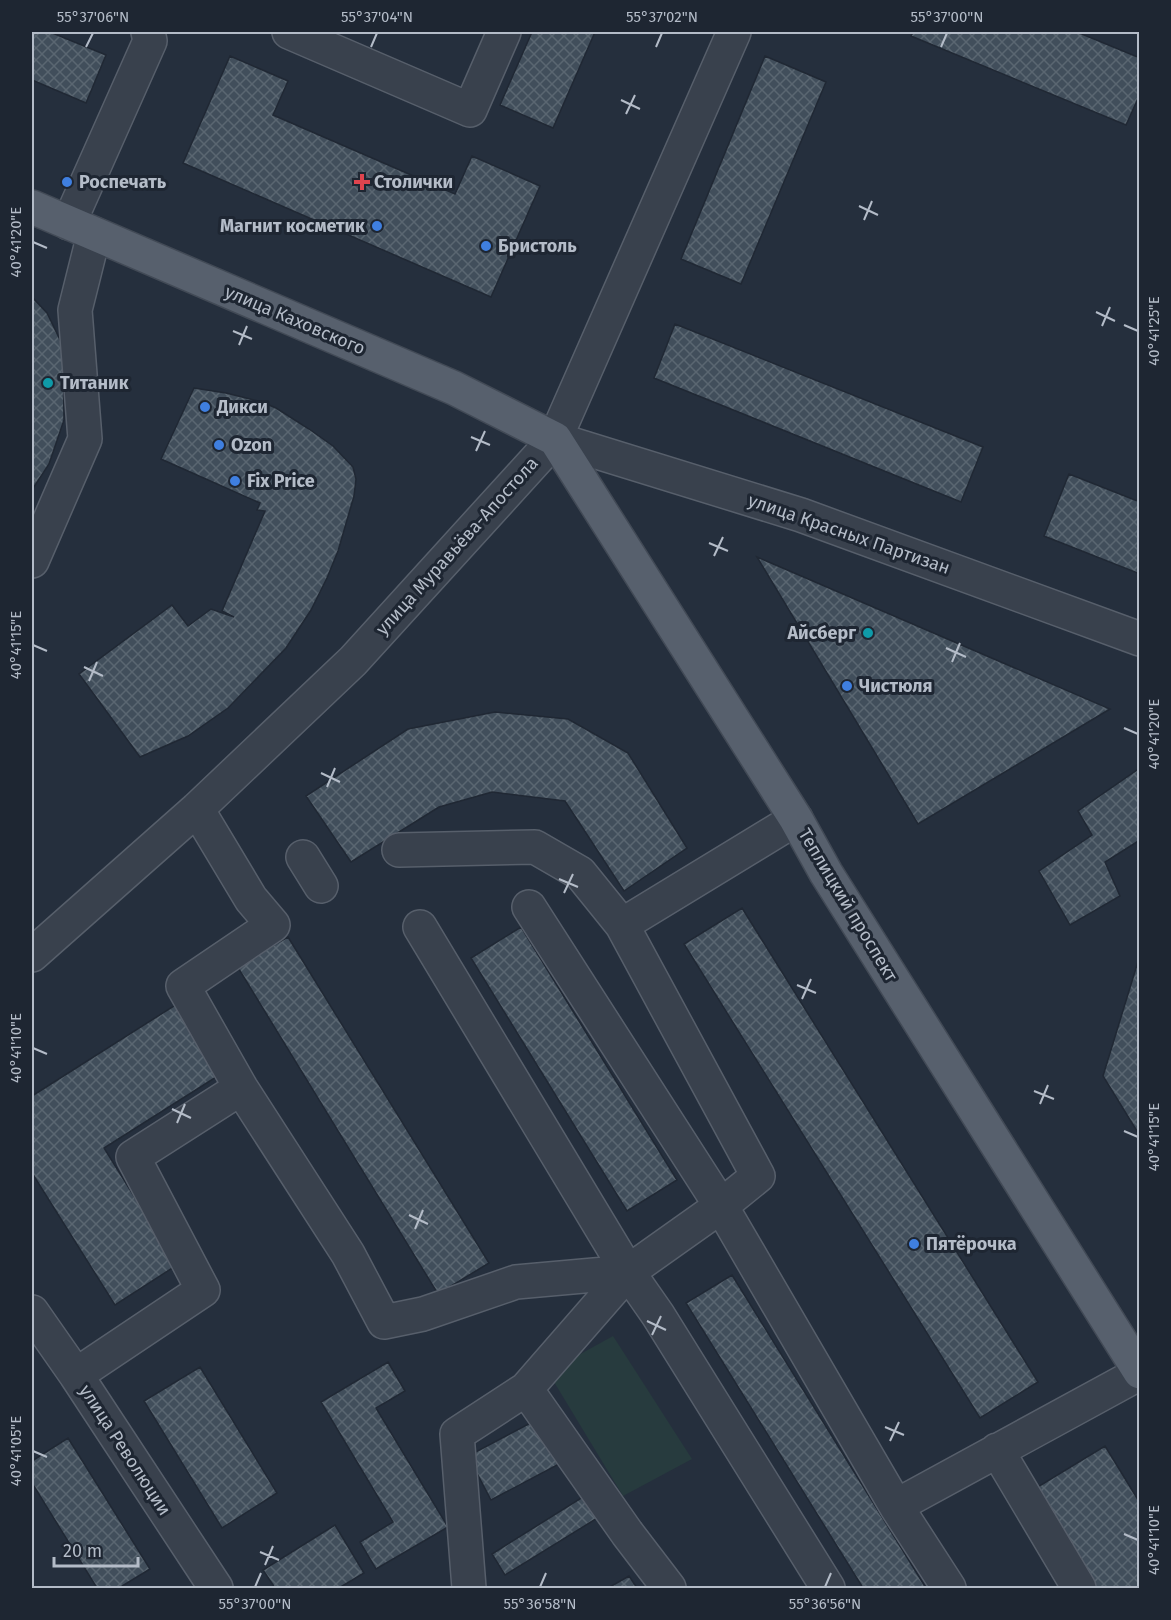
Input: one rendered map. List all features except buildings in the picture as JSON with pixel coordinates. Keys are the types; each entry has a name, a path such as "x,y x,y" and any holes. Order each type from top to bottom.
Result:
{"main road":[{"name":"улица Каховского","path":"32,207 454,388 555,439"},
{"name":"Теплицкий проспект","path":"555,439 796,819 826,873 1140,1372"}],"street":[{"path":"289,32 470,110 504,32"},
{"name":"улица Муравьёва-Апостола","path":"32,955 196,809 353,661 555,439 734,32"},
{"path":"32,561 85,439 75,310 82,228 141,35"},
{"name":"улица Красных Партизан","path":"555,439 801,515 1140,639"},
{"path":"196,809 251,899 273,925 183,986 241,1088 348,1254 384,1322 423,1314 516,1282 628,1272"},
{"path":"622,924 796,819"},
{"path":"399,850 535,847 580,873 622,924 758,1176 721,1206 628,1272 526,1389 457,1434 469,1588"},
{"path":"303,857 321,886"},
{"path":"529,907 721,1206 896,1506 949,1588"},
{"path":"420,927 628,1272 658,1315 828,1588"},
{"path":"76,1375 203,1290 133,1157 241,1088"},
{"name":"улица Революции","path":"32,1312 216,1588"},
{"path":"896,1506 1140,1372"},
{"path":"526,1389 627,1533 669,1588"},
{"path":"997,1450 1079,1588"}],"green space":[{"path":"613,1336 692,1459 623,1496 548,1372"}],"place":[{"name":"Роспечать","path":"67,182"},
{"name":"Столички","path":"362,182"},
{"name":"Магнит косметик","path":"377,226"},
{"name":"Бристоль","path":"486,246"},
{"name":"Титаник","path":"48,383"},
{"name":"Дикси","path":"205,407"},
{"name":"Ozon","path":"219,445"},
{"name":"Fix Price","path":"235,481"},
{"name":"Айсберг","path":"868,633"},
{"name":"Чистюля","path":"847,686"},
{"name":"Пятёрочка","path":"914,1244"}]}
